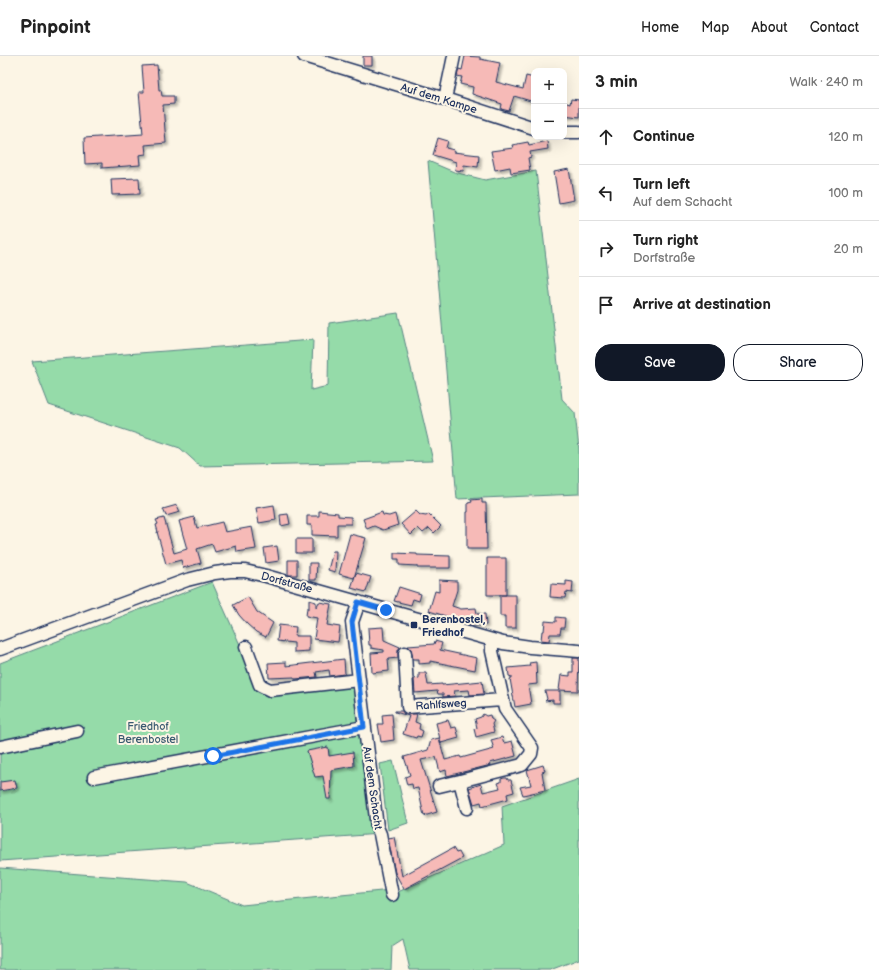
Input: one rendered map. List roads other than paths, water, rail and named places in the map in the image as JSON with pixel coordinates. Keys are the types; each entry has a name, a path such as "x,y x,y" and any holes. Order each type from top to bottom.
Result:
{"street":[{"name":"Auf dem Kampe","path":"304,56 531,127"},
{"path":"445,99 454,56"},
{"path":"567,132 579,132"},
{"name":"Dorfstraße","path":"0,649 171,586 215,573 245,571 492,640 525,647 579,651"},
{"name":"Auf dem Schacht","path":"358,602 352,622 364,727 377,828 380,834 392,895"},
{"path":"439,786 522,765 531,754 532,748 505,709 492,650 492,640"},
{"path":"246,647 260,686 270,690 359,680"},
{"name":"Rahlfsweg","path":"404,653 408,707 502,700"},
{"path":"94,777 364,727"},
{"path":"0,747 78,731"},
{"path":"460,781 467,808"}],"place":[{"name":"Berenbostel, Friedhof","path":"414,625"}],"park label":[{"name":"Friedhof Berenbostel","path":"148,732"}]}
